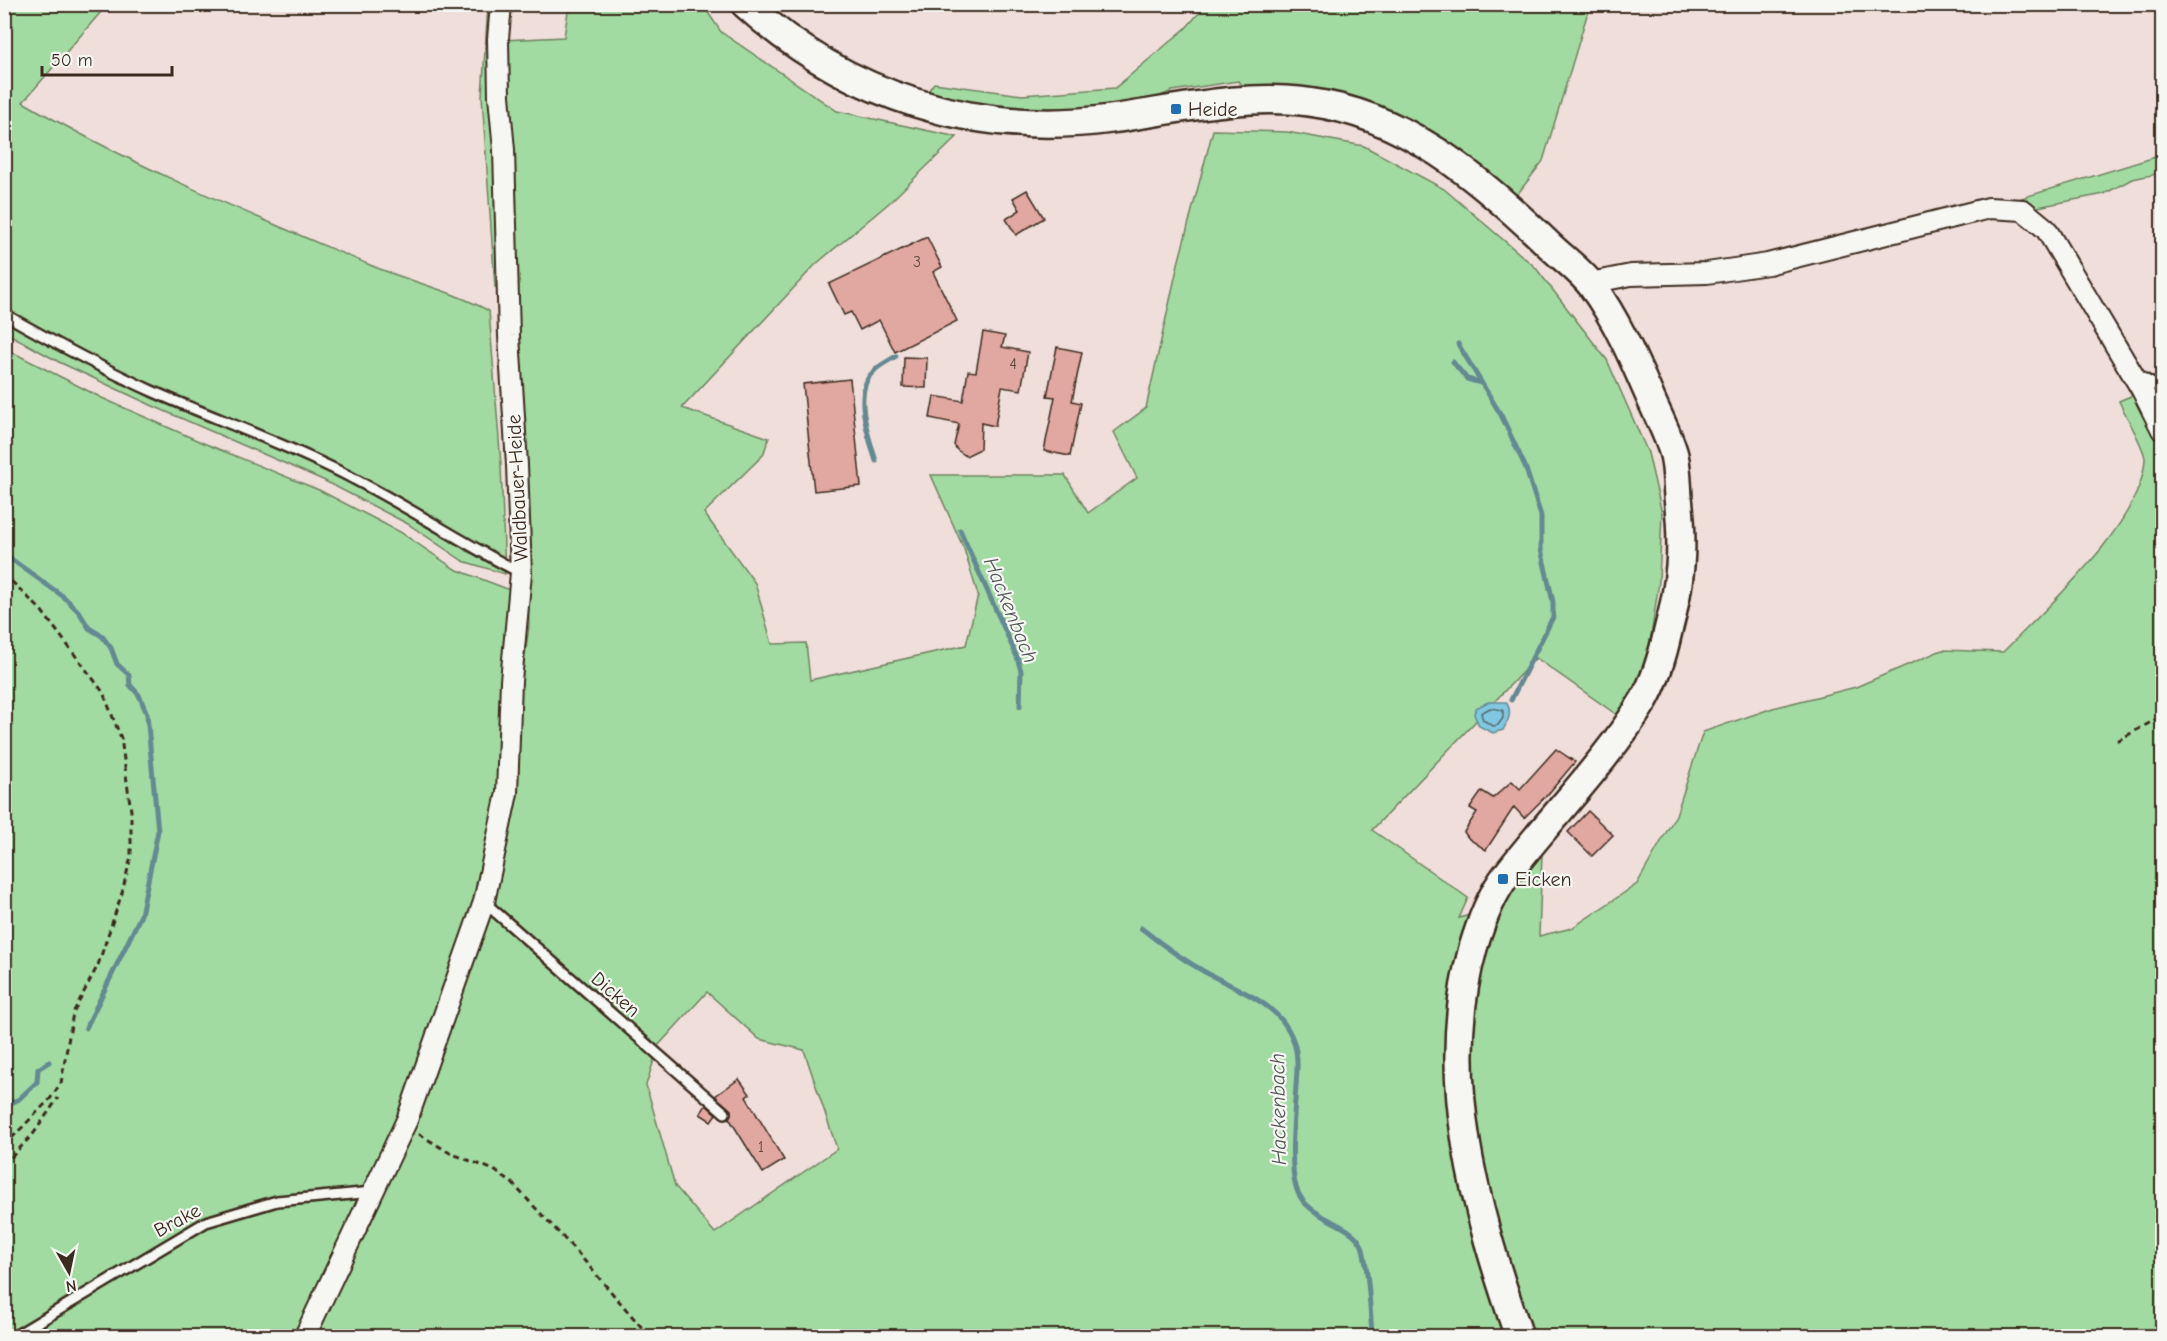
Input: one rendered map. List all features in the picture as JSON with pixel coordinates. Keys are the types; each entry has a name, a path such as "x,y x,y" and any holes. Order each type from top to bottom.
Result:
{"main road":[{"path":"745,4 771,28 810,56 852,79 909,102 964,117 1016,123 1061,124 1207,104 1272,99 1341,108 1419,138 1453,161 1507,204 1590,283 1629,349 1674,456 1681,523 1682,575 1662,658 1645,698 1503,879 1480,927 1466,973 1457,1047 1467,1144 1488,1239 1519,1336"}],"street":[{"name":"Waldbauer-Heide","path":"501,4 498,39 499,96 504,150 508,336 521,573"},
{"path":"1590,283 1631,275 1707,273 1768,264 1989,208 2023,210 2046,229 2132,372 2163,430"},
{"path":"305,1336 376,1192 405,1125 484,902 507,793 511,681 521,573"}],"lane":[{"name":"Waldbauer-Heide","path":"4,314 55,343 154,392 326,465 415,513 468,547 521,573"},
{"path":"2132,372 2163,389"},
{"name":"Dicken","path":"484,902 725,1113"},
{"name":"Brake","path":"15,1336 206,1222 277,1201 376,1192"}],"path":[{"path":"4,574 41,610 103,692 121,738 131,811 131,856 122,893 98,965 73,1012 61,1083 50,1099 4,1146"},
{"path":"2117,741 2163,716"},
{"path":"4,1165 34,1132 57,1098"},
{"path":"405,1125 450,1153 494,1170 512,1183 576,1251 649,1336"}],"green space":[{"path":"4,5 107,5 23,102 107,148 194,189 370,265 460,297 489,311 501,465 505,574 463,561 408,524 323,480 153,406 59,362 5,332"},
{"path":"488,5 496,5 501,288 495,287 482,96"},
{"path":"569,5 703,5 721,32 837,111 957,137 889,203 816,264 682,408 769,438 763,455 704,513 755,583 772,644 806,643 810,680 966,645 978,595 964,549 931,475 1065,475 1088,513 1137,478 1114,432 1146,408 1178,264 1213,130 1287,132 1364,146 1444,189 1535,267 1607,360 1648,453 1662,513 1659,581 1648,657 1623,719 1536,658 1372,830 1468,898 1459,918 1494,908 1542,853 1539,936 1572,928 1637,884 1676,815 1703,732 1773,708 1856,687 1942,650 2003,652 2089,563 2128,510 2140,484 2145,459 2119,401 2162,383 2162,1336 5,1336 4,455 7,423 4,420 4,348 102,398 201,442 319,490 400,532 455,569 510,590 501,787 487,916 494,917 655,1057 646,1085 675,1186 715,1233 837,1149 804,1050 759,1039 707,992 657,1047 497,906 493,895 529,626 527,462 503,40 564,37"},
{"path":"1206,5 1590,5 1543,161 1516,196 1466,155 1435,134 1409,121 1356,102 1300,91 1243,86 1238,81 1172,91 1142,104 1108,109 1009,111 925,95 934,83 1022,95 1115,88 1186,28"},
{"path":"2162,155 2162,173 2132,179 2104,194 2023,210 1989,208"}],"water":[{"path":"1488,702 1506,702 1509,716 1503,730 1493,733 1479,726 1474,714 1476,708"}],"building":[{"path":"1027,190 1044,218 1016,235 1006,219 1020,210 1013,198"},
{"path":"927,237 942,267 933,272 957,321 895,352 879,320 860,330 851,312 844,315 829,284"},
{"path":"983,332 1005,336 1002,347 1028,352 1021,390 1002,387 995,426 981,423 980,449 966,456 954,445 959,424 930,418 934,396 963,401 968,371 976,372"},
{"path":"1057,347 1082,352 1072,401 1081,403 1070,456 1044,451 1055,397 1047,396"},
{"path":"904,357 927,358 926,388 903,387"},
{"path":"850,379 861,486 814,491 803,384"},
{"path":"1556,749 1575,762 1549,793 1524,818 1514,807 1486,850 1469,839 1464,832 1477,812 1470,808 1482,791 1493,798 1512,781 1520,789"},
{"path":"1588,811 1613,835 1592,856 1568,832"},
{"path":"739,1079 750,1094 746,1097 784,1160 763,1173 729,1118 731,1110 715,1096"},
{"path":"706,1105 716,1114 711,1121 700,1114"}],"waterway":[{"path":"1458,344 1501,415 1525,466 1541,516 1541,549 1553,602 1553,617 1511,700"},
{"name":"Hackenbach","path":"876,461 864,415 864,391 873,372 896,356"},
{"path":"1453,362 1467,379 1481,383"},
{"name":"Hackenbach","path":"960,530 1017,657 1021,671 1020,706"},
{"path":"4,554 64,597 79,612 89,628 102,636 111,648 117,664 129,675 130,685 139,695 147,714 158,831 141,915 86,1028"},
{"name":"Hackenbach","path":"1141,928 1188,962 1268,1007 1290,1032 1296,1049 1297,1069 1293,1146 1296,1187 1301,1198 1309,1207 1349,1231 1362,1246 1372,1336"},
{"path":"4,1107 19,1099 37,1082 38,1069 49,1062"}],"place":[{"name":"Heide","path":"1176,109"},
{"name":"Eicken","path":"1503,879"}]}
